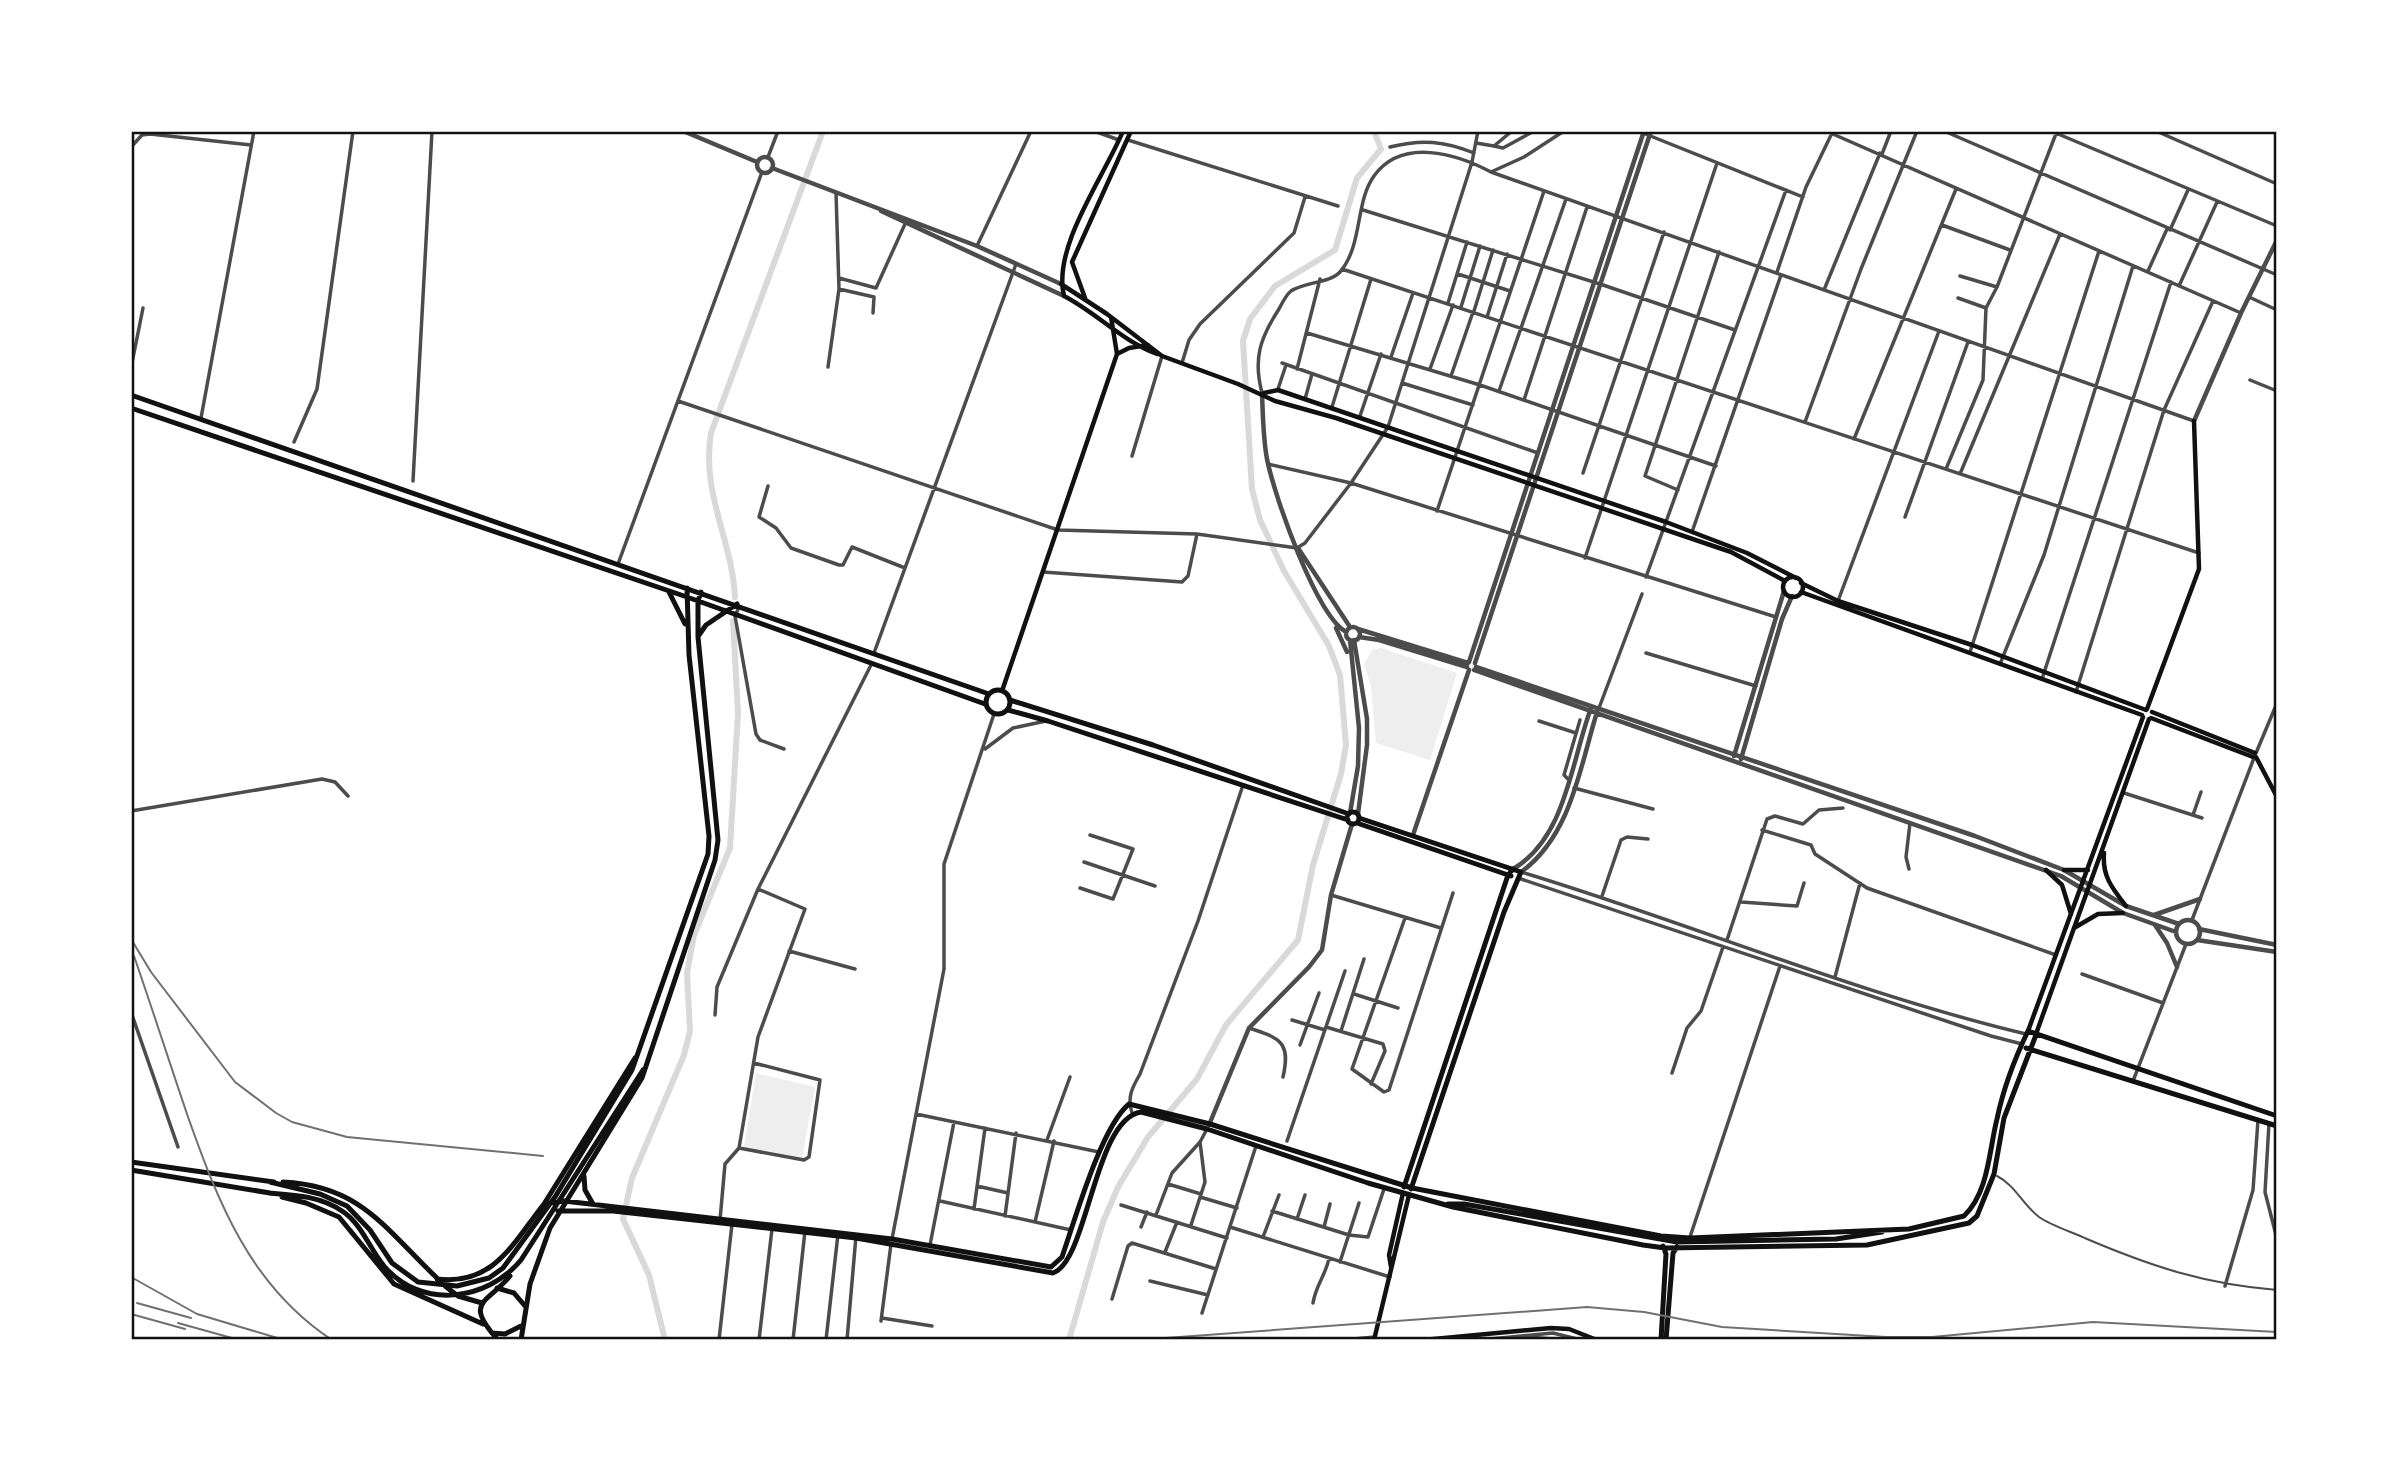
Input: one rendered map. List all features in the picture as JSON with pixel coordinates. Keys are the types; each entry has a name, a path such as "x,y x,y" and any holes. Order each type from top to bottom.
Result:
{"main road":[{"path":"1123,131 1063,256 1061,284 1064,296 1135,346 1262,393 1275,401 1731,552 1785,581 1796,578"},
{"path":"1085,299 1072,262 1131,131"},
{"path":"1061,284 1162,356"},
{"path":"1002,691 1117,354 1110,317"},
{"path":"1117,354 1135,346 1148,345"},
{"path":"1262,393 1278,390 1360,416 1747,552 1838,603 2000,664 2078,685 2255,755 2277,797"},
{"path":"131,395 989,694 1002,691"},
{"path":"131,408 687,597 985,704 993,714 1007,710 1048,721 1243,785 1413,835 1510,872"},
{"path":"930,1247 1047,1273 1058,1271 1069,1260 1102,1164 1125,1120 1132,1113 1209,1127 1408,1187 1661,1236 1690,1238 1895,1230 1964,1216 1971,1209 1986,1172 1997,1116 2021,1045 2196,580 2199,553 2194,421"},
{"path":"1785,581 1784,591 1792,596 1801,592 1972,645 2076,692 2147,714"},
{"path":"1801,583 1801,592"},
{"path":"269,1193 330,1197 351,1209 392,1263 410,1278 440,1287 473,1284 489,1278 514,1256 555,1197 632,1070 708,854 709,836 688,634 687,588"},
{"path":"668,591 682,615 688,634"},
{"path":"521,1340 525,1307 542,1247 558,1211 639,1085 708,884 718,840 698,637 698,601 701,592"},
{"path":"698,637 705,625 738,605"},
{"path":"1002,691 1010,701 1121,735 1519,875 1408,1187"},
{"path":"985,704 989,694"},
{"path":"1007,710 1010,701"},
{"path":"437,1279 464,1280 487,1271 500,1260 544,1204 564,1201 805,1233 856,1236 1051,1267 1062,1257 1101,1152 1114,1125 1129,1104 1174,1114 1256,1146 1384,1189 1443,1204 1665,1248 1829,1248 1867,1245 1969,1223 1977,1216 1994,1174 2004,1118 2124,793 2147,714"},
{"path":"1119,744 1121,735"},
{"path":"2105,845 2105,875 2126,906"},
{"path":"2046,870 2062,885 2071,915"},
{"path":"2064,870 2088,870"},
{"path":"1374,1339 1390,1278 1408,1187 1510,872"},
{"path":"2073,929 2098,914 2123,913"},
{"path":"2027,1032 2136,1070 2275,1113"},
{"path":"2021,1045 2277,1126"},
{"path":"482,1303 514,1269 544,1204 626,1068 637,1055"},
{"path":"270,1182 329,1204 349,1216 383,1265 400,1281 431,1294 474,1292 503,1279 521,1260 643,1069"},
{"path":"131,1162 270,1182 304,1183 348,1195 458,1296 482,1303"},
{"path":"131,1170 269,1193 331,1212 346,1223 394,1284 484,1324 498,1340"},
{"path":"584,1173 585,1190 593,1204"},
{"path":"1445,1195 1464,1204"},
{"path":"1443,1204 1464,1204 1658,1240 1682,1242 1897,1237"},
{"path":"558,1211 638,1212 720,1220 732,1224"},
{"path":"1860,1237 1895,1230"},
{"path":"1658,1240 1666,1254 1663,1340"},
{"path":"1663,1340 1674,1253 1682,1242"},
{"path":"497,1288 514,1293 525,1307"},
{"path":"482,1303 484,1324"},
{"path":"492,1333 505,1334 522,1325"},
{"path":"1423,1340 1551,1328 1569,1329 1597,1340"}],"street":[{"path":"201,419 254,131"},
{"path":"294,442 317,389 353,131"},
{"path":"413,481 432,131"},
{"path":"618,564 762,172 757,162 683,131"},
{"path":"757,162 768,157 778,131"},
{"path":"977,246 1031,131"},
{"path":"1094,131 1119,140"},
{"path":"678,401 933,490 1058,530 1197,534 1297,548 1305,543 1351,483 1388,427 1472,162 1479,131"},
{"path":"1494,146 1512,131"},
{"path":"1476,143 1503,148 1534,131"},
{"path":"1491,172 1524,157 1564,131"},
{"path":"1826,131 1905,163 1956,189 2024,216 2241,313"},
{"path":"1824,290 1892,131"},
{"path":"1805,422 1850,299 1917,131"},
{"path":"1944,131 2277,275"},
{"path":"2051,131 2277,226"},
{"path":"2156,131 2166,133 2277,184"},
{"path":"1692,532 1740,401 1803,197 1833,132"},
{"path":"1946,469 1983,380 1986,308 1997,287 2057,132"},
{"path":"131,147 141,133 251,145"},
{"path":"1645,133 1803,197"},
{"path":"1513,536 1536,477 1552,410 1576,346 1645,133"},
{"path":"1597,283 1622,219 1645,133"},
{"path":"1128,140 1338,206"},
{"path":"1390,147 1415,141 1436,141 1474,153"},
{"path":"1353,818 1359,728 1350,659 1299,557 1268,464 1262,393 1256,371 1257,349 1269,323 1290,292 1339,274 1352,251 1374,177 1393,160 1419,152 1472,162 1491,172 1587,207 2194,421 2241,313 2277,240"},
{"path":"768,157 773,163 772,168"},
{"path":"1586,558 1717,163"},
{"path":"762,172 772,168 977,246 1061,284"},
{"path":"1854,439 1956,189"},
{"path":"1646,578 1786,190"},
{"path":"2147,272 2188,190"},
{"path":"1437,511 1544,191"},
{"path":"828,366 839,289 836,193"},
{"path":"1182,365 1189,340 1200,324 1294,233 1305,197"},
{"path":"1499,391 1566,199"},
{"path":"2179,286 2217,202"},
{"path":"868,204 905,224 1014,271 1064,296"},
{"path":"1524,400 1587,207"},
{"path":"1363,210 1520,258 1735,330"},
{"path":"839,278 876,288 905,224"},
{"path":"1942,225 2010,250"},
{"path":"1583,473 1618,360 1664,232"},
{"path":"1960,474 2060,234"},
{"path":"1430,369 1467,242"},
{"path":"1461,308 1480,246"},
{"path":"1451,376 1493,250"},
{"path":"1969,652 2099,251"},
{"path":"1678,490 1646,479 1719,252"},
{"path":"1487,317 1507,254"},
{"path":"873,653 1016,264"},
{"path":"2000,664 2044,555 2133,266"},
{"path":"1342,269 2199,553"},
{"path":"1458,274 1510,291"},
{"path":"1960,276 1997,287"},
{"path":"1332,407 1371,278"},
{"path":"1297,369 1320,279"},
{"path":"2043,676 2171,282"},
{"path":"839,289 874,297 873,313"},
{"path":"1391,357 1413,292"},
{"path":"2249,297 2277,310"},
{"path":"1958,298 1986,308"},
{"path":"2076,692 2164,410 2213,301"},
{"path":"131,369 143,308"},
{"path":"1838,603 1939,331"},
{"path":"1307,333 1499,391 1716,466"},
{"path":"1905,517 1968,342"},
{"path":"1413,835 1513,536 1529,475 1558,411 1576,346"},
{"path":"1360,416 1381,354"},
{"path":"1132,456 1162,356"},
{"path":"1278,390 1284,364 1540,454"},
{"path":"1305,399 1312,374"},
{"path":"2250,380 2277,391"},
{"path":"1402,383 1473,405"},
{"path":"1268,464 1351,483 1778,618"},
{"path":"768,486 759,517 776,528 791,548 843,565 852,547 905,568"},
{"path":"1043,572 1182,582 1188,576 1197,534"},
{"path":"1156,1215 1172,1173 1200,1142 1209,1127 1249,1028 1309,967 1322,950 1331,895 1353,818 1367,745 1367,719 1354,639 1297,548"},
{"path":"1734,757 1784,591"},
{"path":"1519,875 1534,862 1561,825 1598,710 1642,594"},
{"path":"1740,760 1782,619 1792,596"},
{"path":"738,605 735,616 755,733 760,740 784,749"},
{"path":"1335,625 1348,630 1358,629 1471,666 1734,757 2046,870 2123,913 2176,932"},
{"path":"1350,659 1358,629"},
{"path":"1354,639 1379,640 1471,666"},
{"path":"1646,653 1756,686"},
{"path":"715,1015 717,987 758,889 872,663"},
{"path":"2192,920 2277,703"},
{"path":"1510,872 1527,860 1546,839 1591,708"},
{"path":"932,1326 882,1319 892,1241 944,970 944,864 993,714"},
{"path":"1568,779 1564,775 1580,720"},
{"path":"983,751 1013,728 1048,721"},
{"path":"1539,721 1576,733"},
{"path":"1740,760 1934,821 2064,870 2126,906 2179,924 2192,920"},
{"path":"131,811 322,779 335,782 348,796"},
{"path":"1132,1113 1129,1104 1132,1087 1140,1074 1199,919 1243,785"},
{"path":"1574,788 1653,809"},
{"path":"2193,815 2201,792"},
{"path":"2124,793 2202,818"},
{"path":"1727,940 1762,830 1770,817 1803,824 1819,810 1843,808"},
{"path":"1909,869 1906,857 1910,821"},
{"path":"1762,830 1811,845 1815,854 1867,888 2056,955"},
{"path":"1080,888 1113,899 1133,849 1090,835"},
{"path":"1602,896 1621,840 1627,837 1648,839"},
{"path":"1084,862 1155,886"},
{"path":"1519,875 1602,896 1835,977 2027,1032"},
{"path":"1519,875 1723,947 2021,1045"},
{"path":"1741,902 1797,906 1804,883"},
{"path":"1835,977 1860,883"},
{"path":"720,1220 725,1164 739,1148 758,1037 806,909 758,889"},
{"path":"1405,918 1352,1069 1384,1092 1389,1090 1452,892"},
{"path":"1331,895 1441,929"},
{"path":"2153,915 2200,899"},
{"path":"2192,920 2199,929 2277,945"},
{"path":"2155,924 2177,967"},
{"path":"2179,924 2176,932 2179,940 2186,944"},
{"path":"2197,940 2199,929"},
{"path":"2133,1081 2186,944 2197,940 2277,952"},
{"path":"1672,1073 1687,1028 1701,1011 1723,947"},
{"path":"789,951 855,969"},
{"path":"1341,1031 1364,959"},
{"path":"1690,1238 1780,966"},
{"path":"1287,1141 1345,971"},
{"path":"2082,974 2163,1003"},
{"path":"1300,1045 1319,993"},
{"path":"1353,993 1398,1008"},
{"path":"131,1012 178,1147"},
{"path":"1292,1020 1382,1044 1385,1051 1371,1084"},
{"path":"1249,1028 1279,1039 1287,1058 1283,1077"},
{"path":"739,1148 804,1160 809,1157 820,1080 754,1063"},
{"path":"1047,1140 1070,1077"},
{"path":"916,1114 1101,1152"},
{"path":"2225,1286 2253,1189 2258,1120"},
{"path":"930,1247 954,1121"},
{"path":"2269,1124 2265,1192 2277,1240"},
{"path":"974,1209 985,1127"},
{"path":"1005,1216 1016,1133"},
{"path":"1035,1222 1054,1141"},
{"path":"1191,1226 1205,1182 1200,1142"},
{"path":"1202,1313 1256,1146"},
{"path":"1168,1184 1237,1208"},
{"path":"977,1186 1008,1193"},
{"path":"1272,1211 1349,1235 1368,1237 1384,1189"},
{"path":"1263,1237 1279,1195"},
{"path":"1297,1219 1305,1195"},
{"path":"940,1201 1072,1230"},
{"path":"1340,1262 1359,1203"},
{"path":"1324,1227 1330,1204"},
{"path":"1121,1205 1227,1238"},
{"path":"1141,1227 1147,1212"},
{"path":"1165,1252 1177,1221"},
{"path":"719,1340 732,1224"},
{"path":"1230,1227 1390,1278"},
{"path":"759,1340 772,1228"},
{"path":"793,1340 805,1233"},
{"path":"826,1340 837,1235"},
{"path":"847,1340 856,1236"},
{"path":"1112,1299 1128,1246 1138,1243 1217,1269"},
{"path":"1313,1303 1316,1285 1327,1268 1329,1258"},
{"path":"1150,1281 1208,1295"},
{"path":"1480,1340 1553,1333 1581,1340"},
{"path":"1520,1336 1566,1340"},
{"path":"1343,1340 1374,1339"}],"lane":[{"path":"1986,1172 2005,1180 2039,1217 2137,1261 2225,1286 2277,1290"}],"shaded area":[{"path":"1381,648 1457,673 1430,760 1376,743 1371,687 1364,664 1372,650"},
{"path":"756,1073 815,1087 802,1158 744,1147"}],"waterway":[{"path":"735,597 729,555 710,476 711,433 823,131"},
{"path":"1069,1340 1103,1222 1118,1187 1148,1137 1197,1079 1226,1025 1298,940 1313,865 1341,774 1346,745 1340,675 1329,646 1284,571 1260,520 1252,489 1243,341 1250,319 1275,286 1335,250 1357,178 1381,149 1374,131"},
{"path":"665,1340 649,1275 623,1219 632,1178 684,1055 690,1031 687,973 694,935 730,848 738,713 733,621"}],"railway":[{"path":"131,939 151,972 235,1082 292,1122 347,1137 543,1156"},
{"path":"134,956 211,1179 240,1240 279,1294 303,1318 332,1340"},
{"path":"131,1277 197,1314 284,1340"},
{"path":"137,1303 191,1318"},
{"path":"1138,1340 1587,1307 1644,1312 1722,1327 1886,1337 1932,1337 2093,1322 2277,1332"},
{"path":"131,1314 185,1329"},
{"path":"178,1323 239,1340"}]}
